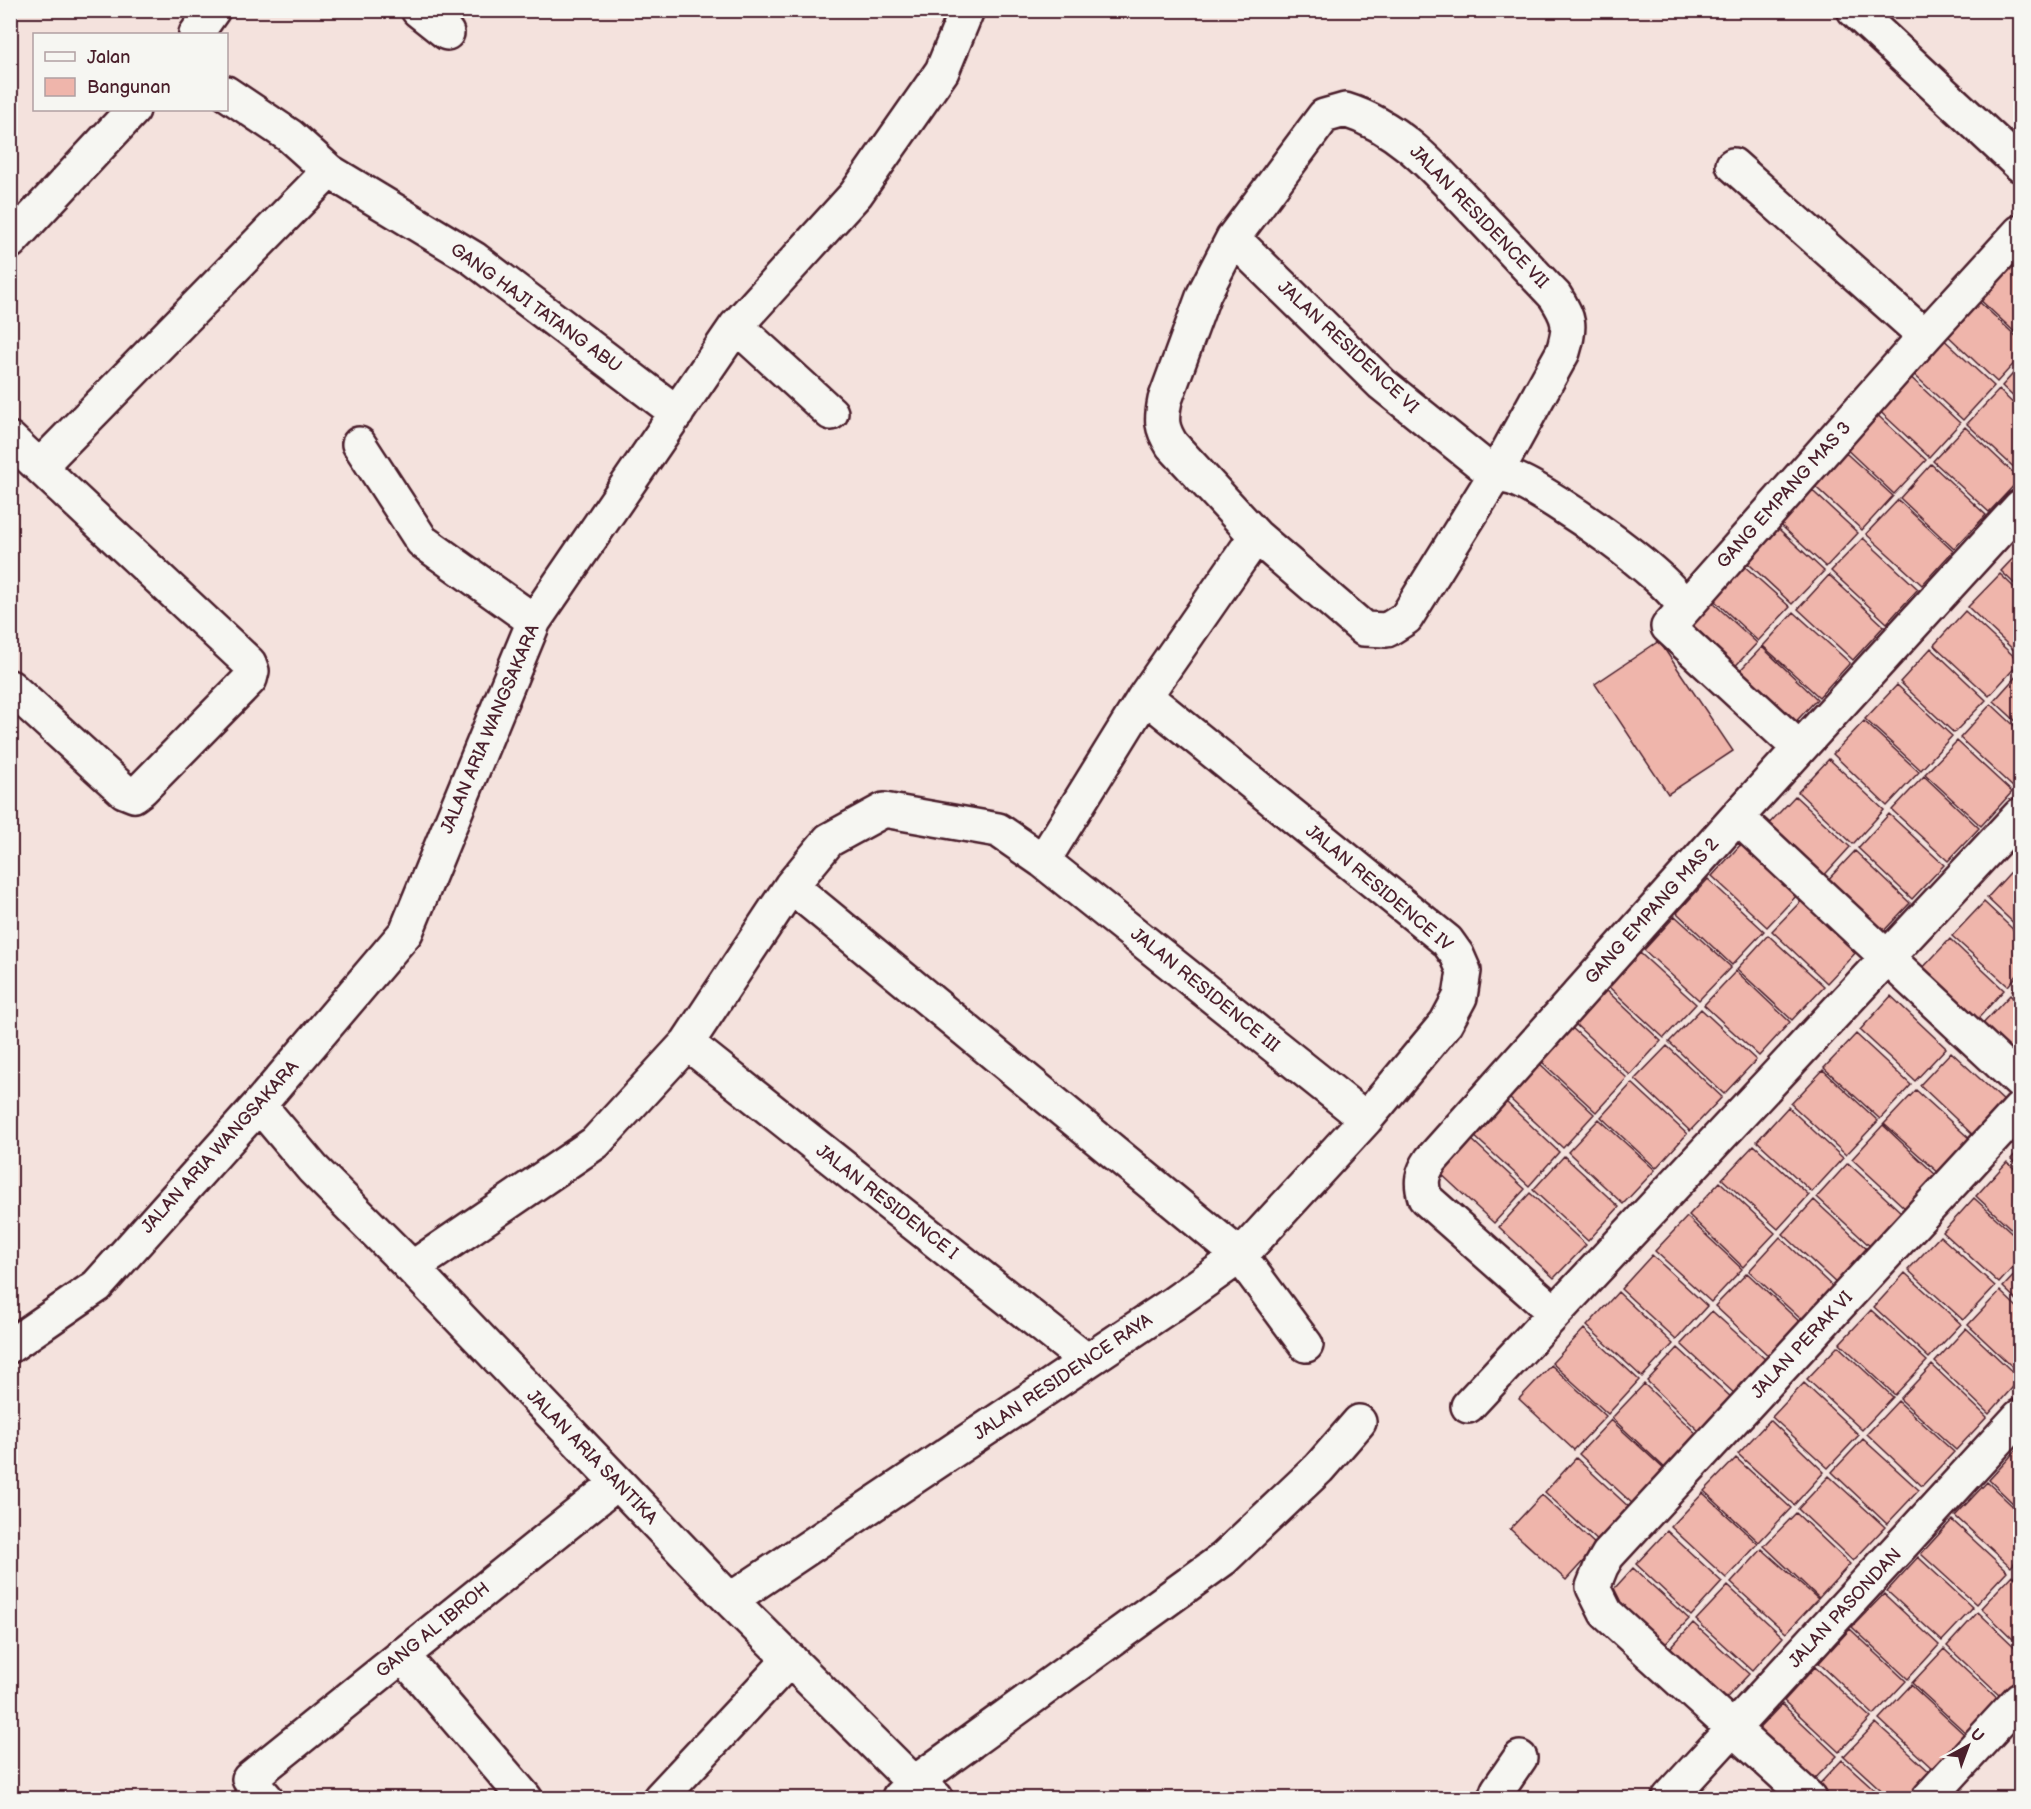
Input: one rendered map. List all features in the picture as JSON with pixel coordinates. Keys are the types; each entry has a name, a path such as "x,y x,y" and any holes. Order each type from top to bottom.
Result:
{"street":[{"path":"197,33 213,10"},
{"path":"418,10 447,33"},
{"name":"JALAN ARIA WANGSAKARA","path":"10,1346 97,1286 259,1105 406,932 534,621 736,326 856,194 942,71 967,10"},
{"path":"1854,10 2020,165"},
{"name":"GANG HAJI TATANG ABU","path":"228,94 290,136 329,171 473,258 677,413"},
{"name":"JALAN RESIDENCE VII","path":"1345,110 1365,117 1406,142 1436,170 1555,296 1565,311 1569,332 1563,352 1495,475 1406,618 1387,630 1364,628 1256,536 1172,445 1164,432 1162,416 1168,389 1204,294 1233,238 1324,116 1345,110"},
{"path":"10,242 132,111"},
{"path":"1733,165 1925,336"},
{"path":"40,466 329,171"},
{"name":"GANG EMPANG MAS 3","path":"1799,748 1668,627 2020,232"},
{"name":"JALAN RESIDENCE VI","path":"1233,238 1382,384 1495,475"},
{"path":"736,326 831,413"},
{"path":"10,439 249,663 252,671 250,679 134,795 124,791 10,687"},
{"path":"359,444 423,541 534,621"},
{"path":"1495,475 1517,480 1563,506 1633,556 1674,594 1684,608"},
{"name":"GANG EMPANG MAS 2","path":"1555,1312 1425,1198 1421,1185 1423,1171 1799,748 2020,507"},
{"path":"1043,861 1145,696 1256,536"},
{"name":"JALAN RESIDENCE IV","path":"1145,696 1379,884 1447,941 1457,955 1464,971 1460,997 1446,1023 1366,1119"},
{"name":"JALAN RESIDENCE III","path":"412,1268 595,1143 687,1043 791,886 829,840 884,810 999,830 1043,861 1366,1119"},
{"path":"1468,1406 2020,815"},
{"path":"1737,817 2020,1082"},
{"path":"791,886 1240,1256 1306,1345"},
{"name":"JALAN RESIDENCE I","path":"687,1043 1086,1360"},
{"name":"JALAN ARIA SANTIKA","path":"259,1105 313,1169 412,1268 730,1600 790,1659 916,1793"},
{"name":"JALAN PERAK VI","path":"1732,1730 1606,1613 1593,1587 1600,1567 1608,1555 2020,1110"},
{"name":"JALAN RESIDENCE RAYA","path":"730,1600 1174,1303 1240,1256 1366,1119"},
{"name":"JALAN PASONDAN","path":"1669,1798 2020,1416"},
{"path":"916,1793 1223,1559 1319,1468 1359,1422"},
{"name":"GANG AL IBROH","path":"257,1789 402,1655 617,1483"},
{"path":"402,1655 525,1798"},
{"path":"660,1798 790,1659"},
{"path":"1929,1798 2020,1699"},
{"path":"1732,1730 1809,1798"},
{"path":"1495,1798 1520,1758"}],"building":[{"path":"2007,261 2020,274 2020,337 1975,295"},
{"path":"1974,297 2020,340 2020,357 1997,382 1943,331"},
{"path":"1939,335 1994,386 1963,420 1907,368"},
{"path":"2020,366 2020,403 2002,386"},
{"path":"1905,372 1960,423 1929,457 1873,405"},
{"path":"1999,390 2020,410 2020,473 1967,424"},
{"path":"1871,409 1926,460 1894,494 1839,442"},
{"path":"1965,427 2020,479 1989,512 1933,461"},
{"path":"1837,445 1893,496 1862,530 1806,478"},
{"path":"1931,464 1986,515 1954,549 1900,498"},
{"path":"1803,482 1858,533 1826,567 1771,516"},
{"path":"1898,500 1953,551 1922,585 1866,534"},
{"path":"1768,519 1824,571 1792,604 1737,553"},
{"path":"1863,538 1918,589 1887,623 1831,571"},
{"path":"2020,551 2020,589 2001,571"},
{"path":"1734,557 1790,607 1758,641 1703,590"},
{"path":"2000,574 2020,593 2020,656 1968,607"},
{"path":"1829,575 1884,626 1853,660 1798,609"},
{"path":"1701,592 1757,643 1725,677 1670,626"},
{"path":"1965,611 2020,662 1989,696 1934,645"},
{"path":"1794,612 1850,663 1819,697 1763,646"},
{"path":"1659,641 1733,751 1668,794 1595,684"},
{"path":"1762,647 1817,699 1785,733 1730,681"},
{"path":"1931,648 1986,700 1954,733 1900,682"},
{"path":"2020,672 2020,725 1994,701"},
{"path":"1897,685 1952,736 1921,770 1865,719"},
{"path":"1991,704 2020,731 2020,783 2015,789 1960,738"},
{"path":"1864,721 1919,772 1887,806 1833,754"},
{"path":"1957,741 2012,792 1981,826 1925,774"},
{"path":"1829,759 1884,810 1853,844 1798,792"},
{"path":"1924,776 1979,828 1948,861 1892,810"},
{"path":"1795,796 1850,847 1819,881 1764,829"},
{"path":"1889,814 1944,865 1912,899 1858,848"},
{"path":"1743,842 1798,894 1767,927 1712,876"},
{"path":"1855,851 1910,903 1879,936 1823,885"},
{"path":"2018,864 2020,866 2020,929 1987,898"},
{"path":"1708,879 1764,931 1732,965 1677,913"},
{"path":"1804,898 1859,949 1827,983 1772,931"},
{"path":"1984,902 2020,936 2020,972 2008,986 1952,936"},
{"path":"1675,916 1731,967 1699,1000 1644,950"},
{"path":"1768,935 1824,986 1792,1020 1737,969"},
{"path":"1950,939 2004,990 1973,1024 1918,973"},
{"path":"1640,953 1696,1004 1664,1038 1609,987"},
{"path":"1736,971 1790,1022 1759,1056 1704,1005"},
{"path":"2020,982 2020,998 2012,990"},
{"path":"1606,990 1661,1041 1630,1075 1575,1024"},
{"path":"2010,995 2020,1005 2020,1067 1979,1028"},
{"path":"1891,996 1946,1048 1915,1081 1860,1030"},
{"path":"1701,1009 1756,1060 1724,1094 1669,1042"},
{"path":"1572,1028 1627,1078 1596,1112 1541,1061"},
{"path":"1856,1034 1911,1085 1880,1119 1824,1068"},
{"path":"1667,1046 1722,1097 1690,1131 1635,1079"},
{"path":"1951,1052 2006,1103 1975,1137 1920,1085"},
{"path":"1539,1063 1594,1114 1563,1148 1508,1097"},
{"path":"1823,1070 1878,1121 1846,1155 1791,1104"},
{"path":"1632,1083 1687,1134 1656,1168 1601,1117"},
{"path":"1916,1090 1971,1140 1940,1174 1884,1124"},
{"path":"1505,1101 1559,1152 1529,1186 1473,1135"},
{"path":"1788,1107 1843,1158 1812,1192 1757,1141"},
{"path":"1599,1119 1655,1170 1623,1204 1568,1152"},
{"path":"1883,1125 1938,1177 1907,1210 1852,1159"},
{"path":"1470,1138 1525,1189 1494,1223 1439,1172"},
{"path":"1754,1145 1809,1195 1778,1229 1722,1179"},
{"path":"2020,1148 2020,1167 2011,1159"},
{"path":"1564,1156 1619,1207 1588,1241 1533,1190"},
{"path":"2007,1162 2020,1174 2020,1237 1976,1196"},
{"path":"1848,1163 1903,1214 1872,1248 1817,1197"},
{"path":"1720,1182 1775,1233 1743,1267 1689,1215"},
{"path":"1530,1193 1586,1245 1554,1278 1499,1227"},
{"path":"1974,1198 2020,1240 2020,1259 1999,1283 1943,1232"},
{"path":"1814,1200 1869,1251 1838,1285 1783,1234"},
{"path":"1687,1217 1742,1269 1711,1302 1655,1251"},
{"path":"1940,1236 1995,1286 1963,1320 1908,1270"},
{"path":"1780,1237 1835,1289 1804,1322 1749,1271"},
{"path":"1652,1255 1707,1306 1676,1340 1621,1289"},
{"path":"2020,1269 2020,1303 2003,1287"},
{"path":"1747,1273 1802,1324 1771,1358 1715,1306"},
{"path":"1905,1273 1961,1324 1929,1358 1874,1307"},
{"path":"2000,1291 2020,1310 2020,1374 1968,1325"},
{"path":"1618,1292 1673,1344 1642,1377 1587,1326"},
{"path":"1871,1310 1927,1361 1895,1395 1840,1343"},
{"path":"1712,1311 1767,1361 1736,1395 1681,1344"},
{"path":"1966,1328 2020,1379 1989,1414 1935,1362"},
{"path":"1584,1329 1639,1380 1608,1414 1552,1363"},
{"path":"1838,1346 1893,1397 1862,1430 1807,1379"},
{"path":"1678,1348 1733,1399 1701,1433 1647,1381"},
{"path":"1551,1365 1606,1416 1574,1450 1519,1399"},
{"path":"1932,1365 1987,1417 1956,1450 1900,1399"},
{"path":"1804,1383 1859,1435 1828,1468 1772,1417"},
{"path":"1644,1384 1699,1436 1667,1470 1612,1418"},
{"path":"1898,1401 1954,1452 1922,1486 1867,1434"},
{"path":"1611,1420 1666,1471 1634,1505 1579,1454"},
{"path":"1770,1420 1824,1472 1794,1505 1738,1454"},
{"path":"1863,1439 1919,1490 1887,1524 1832,1472"},
{"path":"2020,1446 2020,1510 1989,1480"},
{"path":"1576,1458 1631,1509 1600,1543 1545,1492"},
{"path":"1736,1458 1791,1508 1759,1542 1704,1491"},
{"path":"1829,1476 1885,1527 1853,1561 1798,1509"},
{"path":"1987,1482 2020,1513 2020,1556 2011,1567 1955,1516"},
{"path":"1703,1493 1758,1544 1726,1578 1671,1527"},
{"path":"1542,1495 1597,1546 1566,1580 1510,1529"},
{"path":"1796,1513 1850,1564 1819,1598 1764,1546"},
{"path":"1952,1520 2007,1571 1976,1604 1921,1554"},
{"path":"1667,1531 1722,1582 1691,1616 1636,1564"},
{"path":"1762,1549 1818,1599 1786,1633 1731,1583"},
{"path":"1918,1557 1973,1608 1942,1641 1887,1591"},
{"path":"1633,1568 1689,1619 1657,1653 1602,1602"},
{"path":"2012,1575 2020,1583 2020,1646 1981,1608"},
{"path":"1728,1586 1783,1637 1752,1671 1696,1620"},
{"path":"1884,1594 1939,1645 1908,1679 1852,1627"},
{"path":"1978,1612 2020,1652 2020,1677 2001,1697 1947,1646"},
{"path":"1693,1623 1749,1674 1717,1708 1662,1657"},
{"path":"1850,1629 1906,1681 1874,1715 1819,1663"},
{"path":"1944,1649 1999,1700 1967,1734 1912,1683"},
{"path":"1815,1667 1871,1718 1839,1752 1784,1701"},
{"path":"1911,1685 1966,1736 1934,1770 1879,1719"},
{"path":"1782,1704 1837,1756 1805,1789 1750,1738"},
{"path":"1876,1723 1931,1773 1908,1798 1890,1798 1844,1756"},
{"path":"1842,1760 1884,1798 1815,1798 1810,1794"}]}
